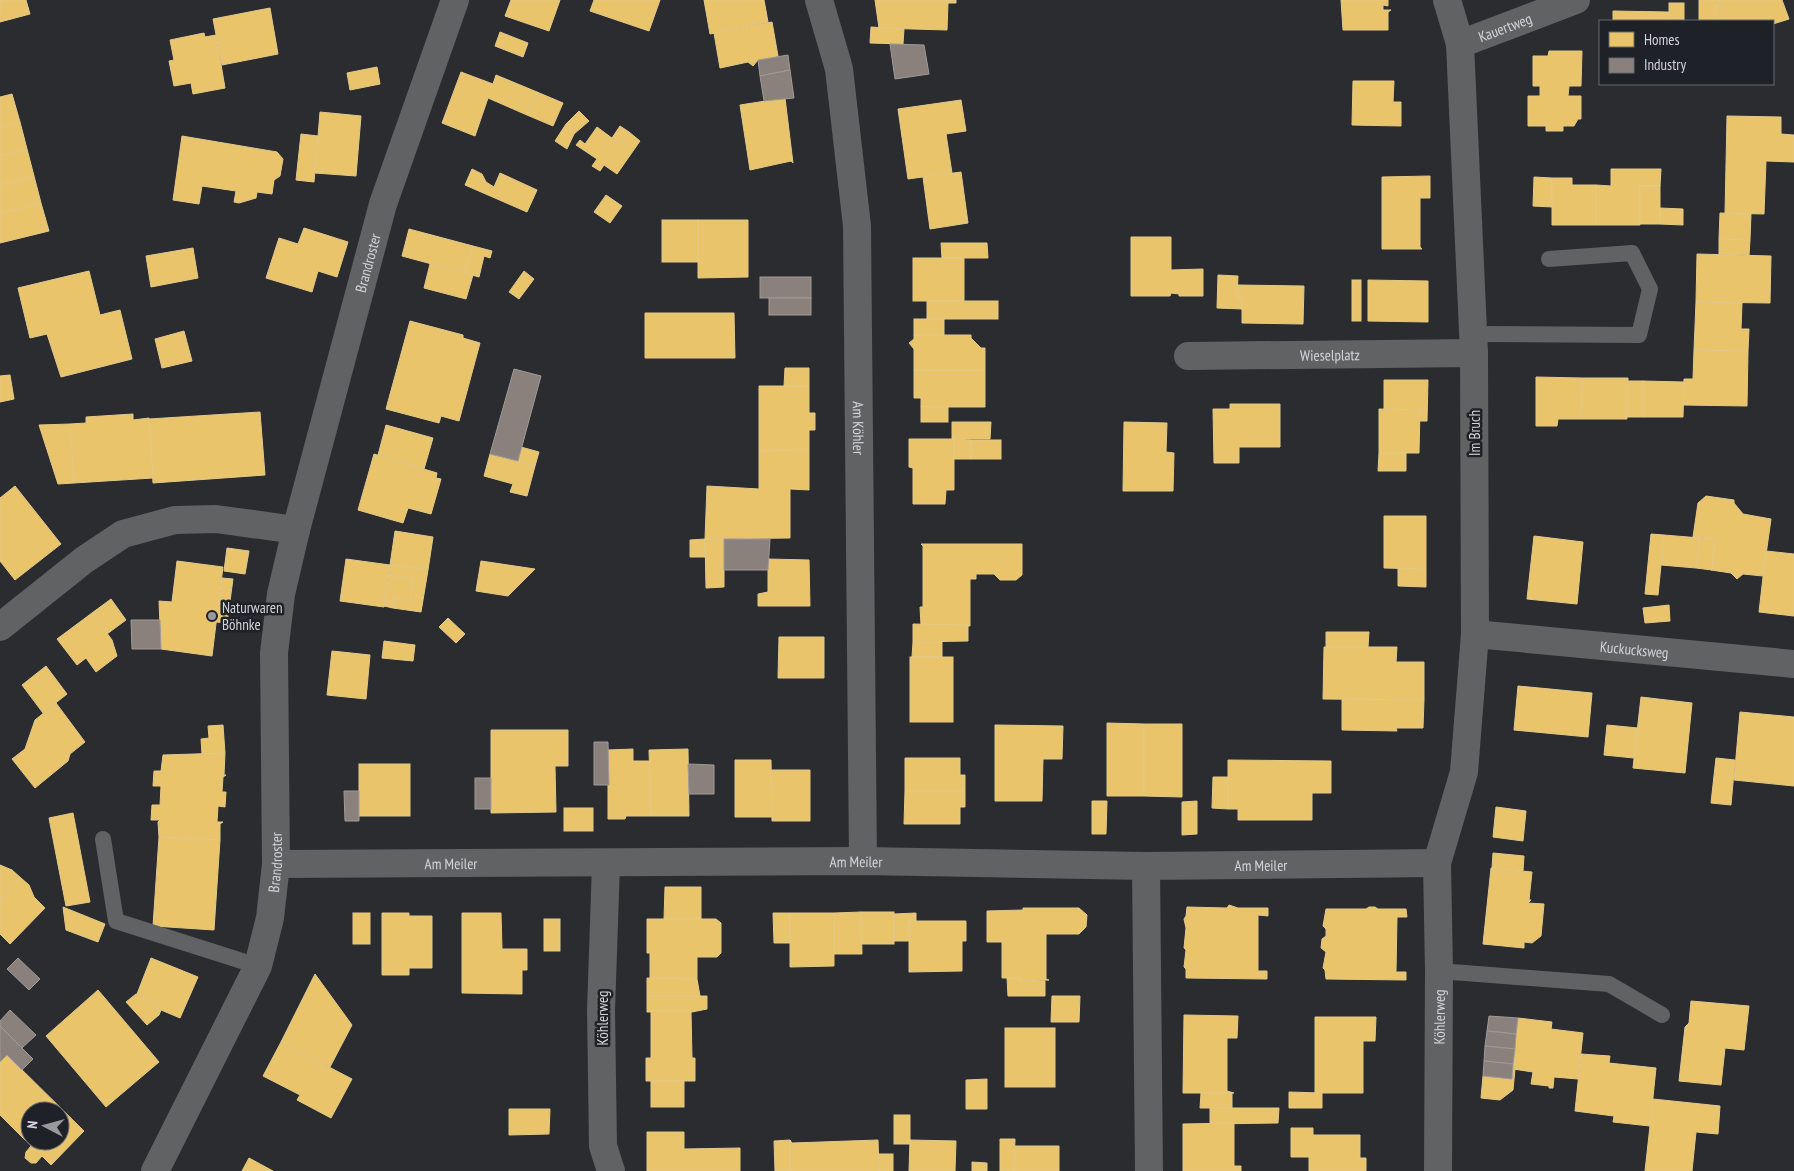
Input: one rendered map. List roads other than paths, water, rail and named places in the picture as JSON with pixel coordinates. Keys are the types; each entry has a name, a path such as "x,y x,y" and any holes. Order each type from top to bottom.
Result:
{"street":[{"name":"Brandroster","path":"155,1171 258,966 270,918 276,864 274,653 281,594 296,530 384,204 454,0"},
{"name":"Am Köhler","path":"819,0 839,69 857,226 863,861"},
{"name":"Im Bruch","path":"1436,864 1464,772 1475,634 1473,343 1460,44 1447,0"},
{"name":"Kauertweg","path":"1460,44 1576,0"},
{"name":"Wieselplatz","path":"1188,356 1473,343"},
{"path":"0,627 84,560 123,534 175,520 216,519 296,530"},
{"name":"Kuckucksweg","path":"1475,634 1794,664"},
{"name":"Am Meiler","path":"276,864 606,864 863,861 1146,866 1436,864"},
{"name":"Köhlerweg","path":"606,864 601,1010 603,1146 611,1171"},
{"name":"Köhlerweg","path":"1436,864 1439,971 1438,1171"},
{"path":"1146,866 1149,1171"}],"lane":[{"path":"1473,343 1639,335 1650,289 1632,254 1549,259"},
{"path":"103,840 116,921 258,966"},
{"path":"1439,971 1609,984 1662,1014"}],"place":[{"name":"Naturwaren Böhnke","path":"212,616"}]}
